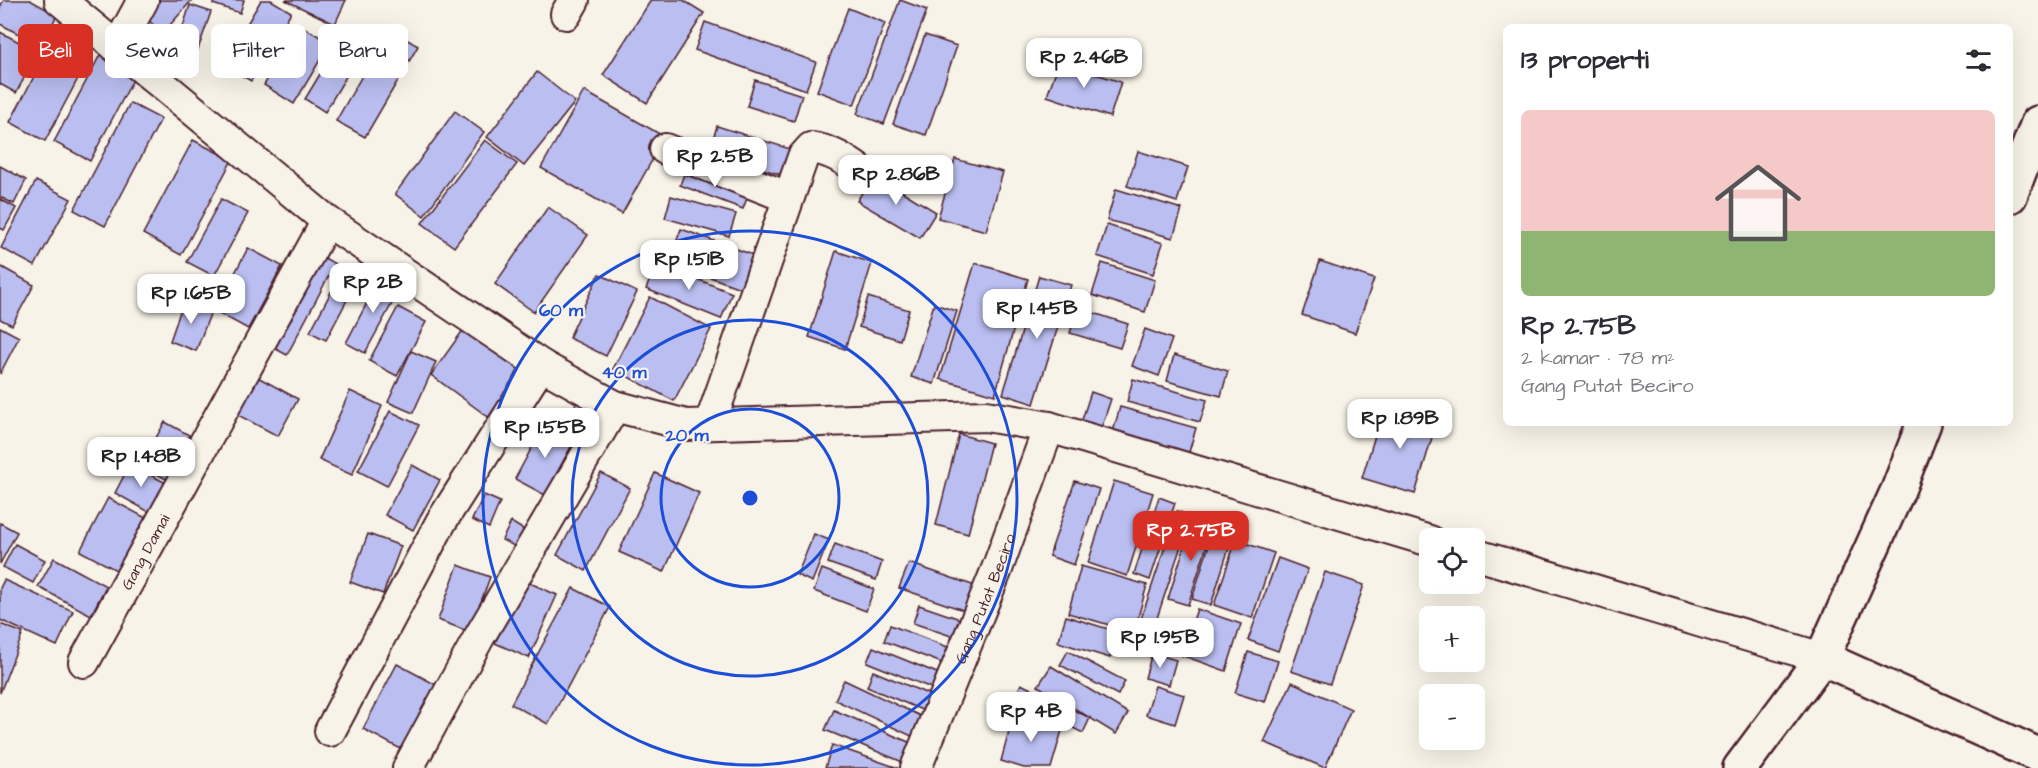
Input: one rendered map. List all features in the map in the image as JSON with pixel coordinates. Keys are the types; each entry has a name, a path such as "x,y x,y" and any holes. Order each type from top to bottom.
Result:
{"street":[{"path":"60,0 105,38"},
{"path":"130,24 143,0"},
{"path":"154,78 327,220 542,365 615,406 686,425 986,416 1050,427 1419,538"},
{"path":"2013,188 2038,123"},
{"path":"710,424 802,157 811,148 838,156 865,174"},
{"path":"665,149 788,197"},
{"name":"Gang Damai","path":"84,662 327,220"},
{"path":"330,731 441,522 542,365"},
{"path":"408,768 478,639 615,406"},
{"path":"1740,768 1822,658 1898,490 1923,426"},
{"name":"Gang Putat Beciro","path":"916,768 997,569 1050,427"},
{"path":"1485,557 1822,658 2038,755"}],"building":[{"path":"4,0 30,0 57,15 52,24 18,24 18,34 0,24 0,7"},
{"path":"156,0 192,0 171,24 152,24 142,15"},
{"path":"215,0 244,0 240,13 213,4"},
{"path":"261,0 271,0 291,12 284,24 247,24"},
{"path":"285,0 346,0 335,24"},
{"path":"651,0 683,0 704,13 647,103 603,75"},
{"path":"900,0 927,10 884,124 857,114"},
{"path":"190,5 211,12 199,46 199,24 184,24"},
{"path":"848,8 885,23 854,105 817,91"},
{"path":"705,22 816,62 806,90 695,50"},
{"path":"306,29 318,36 318,63 294,104 264,85 268,78 306,78"},
{"path":"0,32 18,41 18,78 24,78 16,93 0,84"},
{"path":"925,35 957,46 926,135 893,124"},
{"path":"408,40 418,46 408,63"},
{"path":"101,53 105,55 105,78 134,78 90,161 54,142 88,78 93,78 93,68"},
{"path":"1059,62 1121,82 1110,117 1047,96"},
{"path":"537,72 575,102 524,166 487,137"},
{"path":"318,77 345,78 325,112 305,99"},
{"path":"33,78 78,78 45,141 10,122"},
{"path":"361,78 399,78 365,137 336,121"},
{"path":"755,80 802,95 794,121 747,106"},
{"path":"584,91 665,137 622,214 541,168"},
{"path":"130,103 161,119 105,226 74,210"},
{"path":"455,111 484,132 424,216 395,194"},
{"path":"717,126 790,149 782,175 709,152"},
{"path":"193,140 232,160 181,255 143,234"},
{"path":"485,140 517,164 454,247 422,223"},
{"path":"1138,151 1188,167 1177,202 1127,186"},
{"path":"955,159 1003,172 986,231 938,218"},
{"path":"0,166 26,180 14,204 0,197"},
{"path":"687,166 750,190 743,209 680,185"},
{"path":"873,174 936,212 920,238 857,201"},
{"path":"36,181 71,199 35,266 1,248"},
{"path":"1116,189 1182,209 1173,238 1107,220"},
{"path":"671,196 736,214 729,236 665,218"},
{"path":"0,199 16,208 4,230 0,228"},
{"path":"221,199 248,213 214,276 187,262"},
{"path":"548,207 588,235 534,312 495,284"},
{"path":"1107,225 1163,243 1153,274 1097,256"},
{"path":"681,229 753,255 740,288 669,262"},
{"path":"248,248 282,266 248,329 215,311"},
{"path":"836,251 872,263 845,349 809,337"},
{"path":"316,253 335,264 287,355 268,345"},
{"path":"1320,261 1374,279 1355,333 1302,315"},
{"path":"657,263 732,293 721,319 646,289"},
{"path":"975,263 1028,279 995,395 940,379"},
{"path":"1102,263 1155,280 1145,312 1092,295"},
{"path":"0,266 34,285 12,325 0,319"},
{"path":"342,271 358,279 326,340 310,332"},
{"path":"599,274 637,292 606,356 569,338"},
{"path":"381,276 401,287 365,353 346,343"},
{"path":"1039,276 1071,285 1034,404 1003,394"},
{"path":"650,297 711,329 674,401 613,369"},
{"path":"868,297 909,310 900,340 859,327"},
{"path":"184,300 212,309 196,351 170,341"},
{"path":"934,304 957,311 934,384 911,377"},
{"path":"398,307 426,322 397,376 369,361"},
{"path":"1078,308 1128,324 1120,348 1070,333"},
{"path":"466,326 527,369 491,419 431,375"},
{"path":"0,327 19,337 0,374"},
{"path":"1145,329 1172,339 1159,376 1132,366"},
{"path":"411,351 436,362 413,413 388,402"},
{"path":"1174,355 1228,371 1221,396 1167,381"},
{"path":"254,375 298,399 278,436 234,413"},
{"path":"1133,379 1207,400 1200,422 1127,402"},
{"path":"350,391 382,406 352,475 319,460"},
{"path":"1091,392 1111,399 1100,432 1080,426"},
{"path":"578,399 597,408 585,434 566,425"},
{"path":"1384,406 1437,421 1415,494 1362,478"},
{"path":"1120,407 1196,428 1187,459 1111,439"},
{"path":"390,411 419,425 387,486 358,471"},
{"path":"165,422 189,435 177,456 153,443"},
{"path":"545,423 575,439 545,495 515,479"},
{"path":"959,434 991,443 968,534 936,525"},
{"path":"146,446 179,463 170,481 136,463"},
{"path":"130,464 166,483 151,513 115,493"},
{"path":"412,465 440,480 413,530 385,515"},
{"path":"601,473 630,488 586,571 557,555"},
{"path":"655,473 699,493 664,572 619,552"},
{"path":"1075,481 1099,489 1074,565 1049,556"},
{"path":"1114,481 1153,493 1127,576 1088,563"},
{"path":"484,495 500,502 489,528 472,520"},
{"path":"1159,497 1175,503 1150,580 1134,574"},
{"path":"108,498 146,518 118,571 80,551"},
{"path":"1177,511 1191,516 1152,633 1138,628"},
{"path":"1193,519 1213,526 1188,605 1168,599"},
{"path":"511,522 529,533 520,549 502,540"},
{"path":"0,523 17,532 0,564"},
{"path":"1213,532 1232,538 1211,605 1192,599"},
{"path":"368,534 401,546 383,594 350,582"},
{"path":"814,534 829,540 812,582 797,575"},
{"path":"1236,540 1274,553 1252,618 1214,605"},
{"path":"15,544 45,560 33,583 3,567"},
{"path":"835,544 882,562 876,580 828,563"},
{"path":"54,558 106,586 91,615 38,587"},
{"path":"1278,558 1308,569 1278,651 1248,640"},
{"path":"909,563 975,586 966,611 899,588"},
{"path":"458,565 490,577 470,632 438,620"},
{"path":"1081,566 1147,585 1134,632 1068,613"},
{"path":"822,569 874,589 866,611 814,591"},
{"path":"1325,572 1364,585 1330,684 1291,671"},
{"path":"4,580 73,611 57,646 0,620 0,588"},
{"path":"523,580 557,595 529,658 495,643"},
{"path":"573,588 610,607 548,724 511,704"},
{"path":"919,605 963,620 957,638 913,623"},
{"path":"1197,609 1241,624 1226,671 1181,655"},
{"path":"1066,616 1118,632 1110,658 1058,642"},
{"path":"0,624 23,633 0,693"},
{"path":"890,625 953,649 947,665 884,641"},
{"path":"873,647 942,675 936,690 867,662"},
{"path":"1068,651 1125,681 1118,695 1060,665"},
{"path":"1248,652 1278,661 1265,702 1235,693"},
{"path":"1152,653 1176,660 1169,685 1145,678"},
{"path":"397,664 444,689 410,754 363,729"},
{"path":"1051,666 1128,713 1116,734 1038,686"},
{"path":"873,671 935,697 929,713 867,687"},
{"path":"844,680 929,720 920,740 835,700"},
{"path":"1292,682 1351,709 1325,768 1264,742"},
{"path":"1021,684 1090,718 1083,733 1014,699"},
{"path":"1155,686 1184,695 1175,724 1146,715"},
{"path":"834,710 918,746 910,765 825,730"},
{"path":"1014,713 1063,727 1051,768 1024,768 1001,761"},
{"path":"832,745 898,768 825,768"}]}
